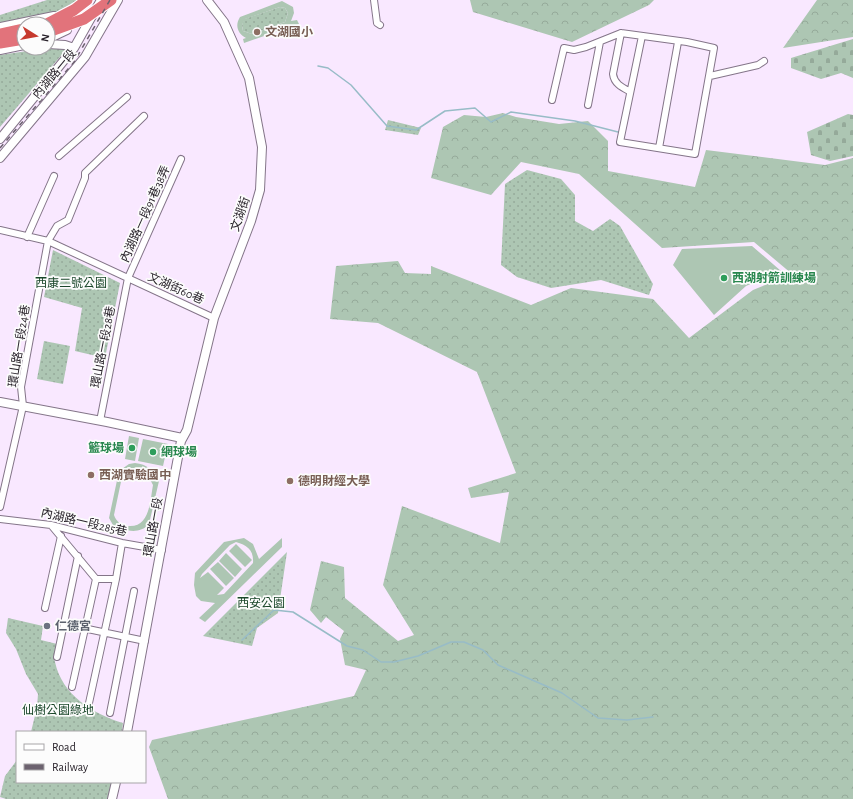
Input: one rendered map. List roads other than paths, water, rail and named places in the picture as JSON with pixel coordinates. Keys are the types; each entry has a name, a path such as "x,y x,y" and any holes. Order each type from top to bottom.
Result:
{"highway":[{"path":"56,19 74,10 87,0"},
{"path":"56,29 89,16 111,0"},
{"path":"0,34 16,31"},
{"path":"2,47 16,42"}],"street":[{"name":"內湖路一段","path":"0,139 74,48 89,16 101,0"},
{"name":"內湖路一段","path":"0,158 85,57 118,0"},
{"name":"文湖街","path":"182,438 187,430 214,318 258,203 260,190 262,147 249,78 224,22 207,0"},
{"path":"374,0 377,23 380,25"},
{"path":"0,27 47,19 74,10"},
{"path":"56,35 70,29 89,16"},
{"path":"621,33 613,74 614,79 622,88 629,91"},
{"path":"552,100 564,48 574,50 600,42 621,33 642,36 678,42 687,42 714,48 695,154 620,142 629,91 642,36"},
{"path":"588,105 600,42"},
{"path":"659,148 678,42"},
{"path":"56,44 65,45 74,48"},
{"path":"2,47 16,46"},
{"path":"710,76 758,65 764,61"},
{"path":"59,156 127,97"},
{"path":"48,242 57,226 68,220 85,178 85,173 144,116"},
{"name":"內湖路一段91巷38弄","path":"128,278 181,159"},
{"path":"27,237 54,176"},
{"name":"文湖街60巷","path":"0,230 48,242 214,318"},
{"name":"環山路一段24巷","path":"0,507 23,406 21,387 48,242"},
{"name":"環山路一段28巷","path":"100,421 128,278"},
{"path":"0,402 182,438"},
{"name":"環山路一段","path":"127,731 182,438"},
{"name":"內湖路一段285巷","path":"0,519 51,525 122,543 162,550"},
{"path":"51,525 96,579"},
{"path":"46,608 61,536"},
{"path":"89,703 116,579 122,543"},
{"path":"57,657 78,556"},
{"path":"96,579 116,579"},
{"path":"72,687 96,579"},
{"path":"110,713 123,638 134,591"},
{"path":"64,624 104,632 123,638 145,641"},
{"path":"112,799 116,783"}],"waterway":[{"path":"318,66 328,68 351,85 387,126 416,130 445,111 475,108 491,122 511,112 575,121 618,132"},
{"path":"242,640 274,610 293,612 347,646 363,650 381,662 394,662 418,656 451,642 464,642 483,650 498,665 562,693 598,718 627,720 653,717"}],"railway":[{"path":"0,148 74,62 110,0"}],"place":[{"name":"文湖國小","path":"257,32"},
{"name":"西湖射箭訓練場","path":"724,278"},
{"name":"籃球場","path":"132,448"},
{"name":"網球場","path":"153,452"},
{"name":"西湖實驗國中","path":"91,475"},
{"name":"德明財經大學","path":"290,481"},
{"name":"仁德宮","path":"47,626"}],"park label":[{"name":"西康二號公園","path":"71,283"},
{"name":"西安公園","path":"261,603"},
{"name":"仙樹公園綠地","path":"58,710"}]}
